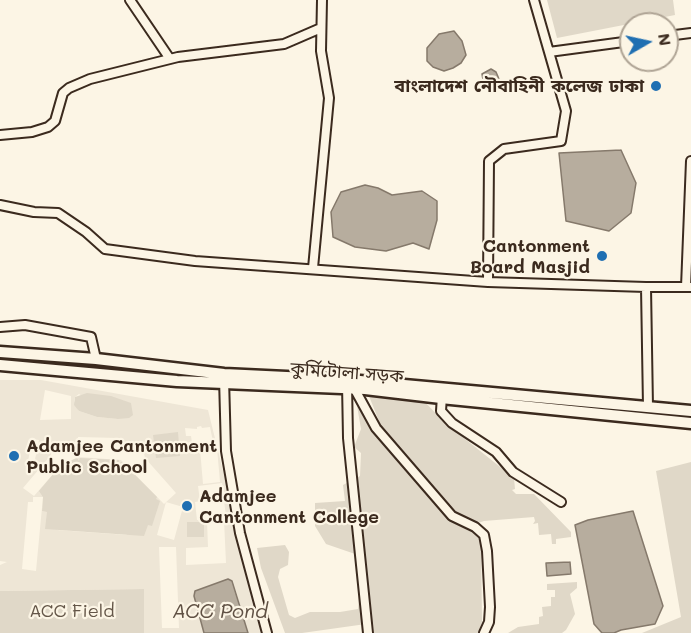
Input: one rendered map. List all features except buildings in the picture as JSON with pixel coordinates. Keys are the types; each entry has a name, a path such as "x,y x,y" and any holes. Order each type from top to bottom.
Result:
{"main road":[{"name":"কুর্মিটোলা সড়ক","path":"0,352 96,359 224,378 350,385 691,411"},
{"name":"কুর্মিটোলা সড়ক","path":"0,365 177,381 224,378"},
{"name":"কুর্মিটোলা সড়ক","path":"443,393 691,423"}],"street":[{"path":"130,0 170,59"},
{"path":"313,268 329,99 321,51 322,0"},
{"path":"488,282 489,161 504,149 561,141 566,111 534,0"},
{"path":"0,135 32,132 48,126 55,121 63,93 90,79 170,59 284,44 321,28"},
{"path":"549,52 619,43"},
{"path":"0,205 34,212 58,213 86,232 105,249 195,261 488,282 688,287 691,161"},
{"path":"646,287 648,407"},
{"path":"0,327 25,325 91,337 96,359"},
{"path":"224,378 225,451 240,533 267,633"},
{"path":"350,385 348,438 368,633"},
{"path":"350,385 376,428 452,516 475,527 484,535 490,607 489,622 484,633"},
{"path":"443,393 441,411 452,423 496,452 513,472 561,502"}],"shaded area":[{"name":"Adamjee Cantonment College","path":"0,380 41,380 208,410 263,633 248,633 233,581 228,579 195,591 194,596 204,633 144,633 144,589 0,591 0,565 7,562 0,561","holes":["45,390 71,396 71,419 40,420","79,394 119,419 97,417 79,411 74,401","197,427 210,427 213,442 192,443 191,436 186,436 185,428 197,429","78,437 118,438 119,445 142,443 145,458 176,493 164,504 121,460 78,457 60,466 34,496 23,488 51,455 52,442 78,442","32,439 39,440 33,469 27,467","217,448 220,482 203,484 200,449","121,464 127,535 57,530 59,513 42,511 43,497","222,483 226,517 197,520 195,502 200,501 198,486","33,497 43,497 36,571 22,569 28,502 33,502","166,502 183,507 174,540 157,535","224,520 226,563 186,565 186,548 208,547 207,521","159,547 176,547 179,628 162,628"]}],"green space":[{"path":"547,0 673,0 675,12 619,12 619,26 557,38"},
{"path":"367,391 423,400 445,423 514,478 515,489 512,490 516,494 534,494 571,532 571,537 556,539 556,544 552,544 551,534 539,535 538,523 533,524 534,517 484,521 475,524 450,507 440,508 457,524 474,533 481,540 482,622 478,633 374,633 373,623 302,633 285,633 261,568 257,548 285,545 289,552 288,565 280,569 278,577 289,615 295,618 310,612 340,612 358,609 360,575 358,555 326,544 315,526 315,503 345,501 343,485 360,476 361,453 354,447 361,429 356,400 380,440 383,440 385,436"},
{"path":"87,393 111,396 131,403 133,415 129,418 118,419 97,417 79,411 74,405 75,397"},
{"path":"178,432 180,456 156,458 153,435"},
{"path":"77,458 79,461 80,458 119,460 119,463 122,462 157,497 156,499 160,501 152,526 148,525 144,536 45,529 47,512 42,511 43,497 39,491 60,466 62,467 61,465"},
{"path":"691,462 691,633 642,633 681,617 656,471"},
{"path":"187,522 204,522 204,537 187,537"},
{"path":"577,582 577,588 570,594 575,614 562,633 508,633 518,627 539,624 539,617 543,616 542,607 551,606 551,597 555,597 555,590 547,590 547,584"},
{"name":"ACC Field","path":"144,589 144,633 0,633 0,591"}],"water":[{"path":"454,31 462,41 466,55 461,63 453,68 444,71 433,67 427,61 427,48 439,34"},
{"path":"491,69 496,72 499,79 496,86 492,87 483,80 482,74"},
{"path":"621,150 636,183 631,213 609,231 566,221 559,153"},
{"path":"365,185 392,195 422,191 437,201 437,220 429,249 413,243 386,251 355,247 333,237 331,212 341,192"},
{"path":"633,511 663,606 655,624 614,633 602,633 594,624 575,525 588,520"},
{"path":"570,562 571,574 547,576 546,563"},
{"name":"ACC Pond","path":"228,579 232,581 248,633 204,633 194,596 195,591"}],"place":[{"name":"বাংলাদেশ নৌবাহিনী কলেজ ঢাকা","path":"656,86"},
{"name":"Cantonment Board Masjid","path":"602,256"},
{"name":"Adamjee Cantonment Public School","path":"14,456"},
{"name":"Adamjee Cantonment College","path":"187,506"}]}
